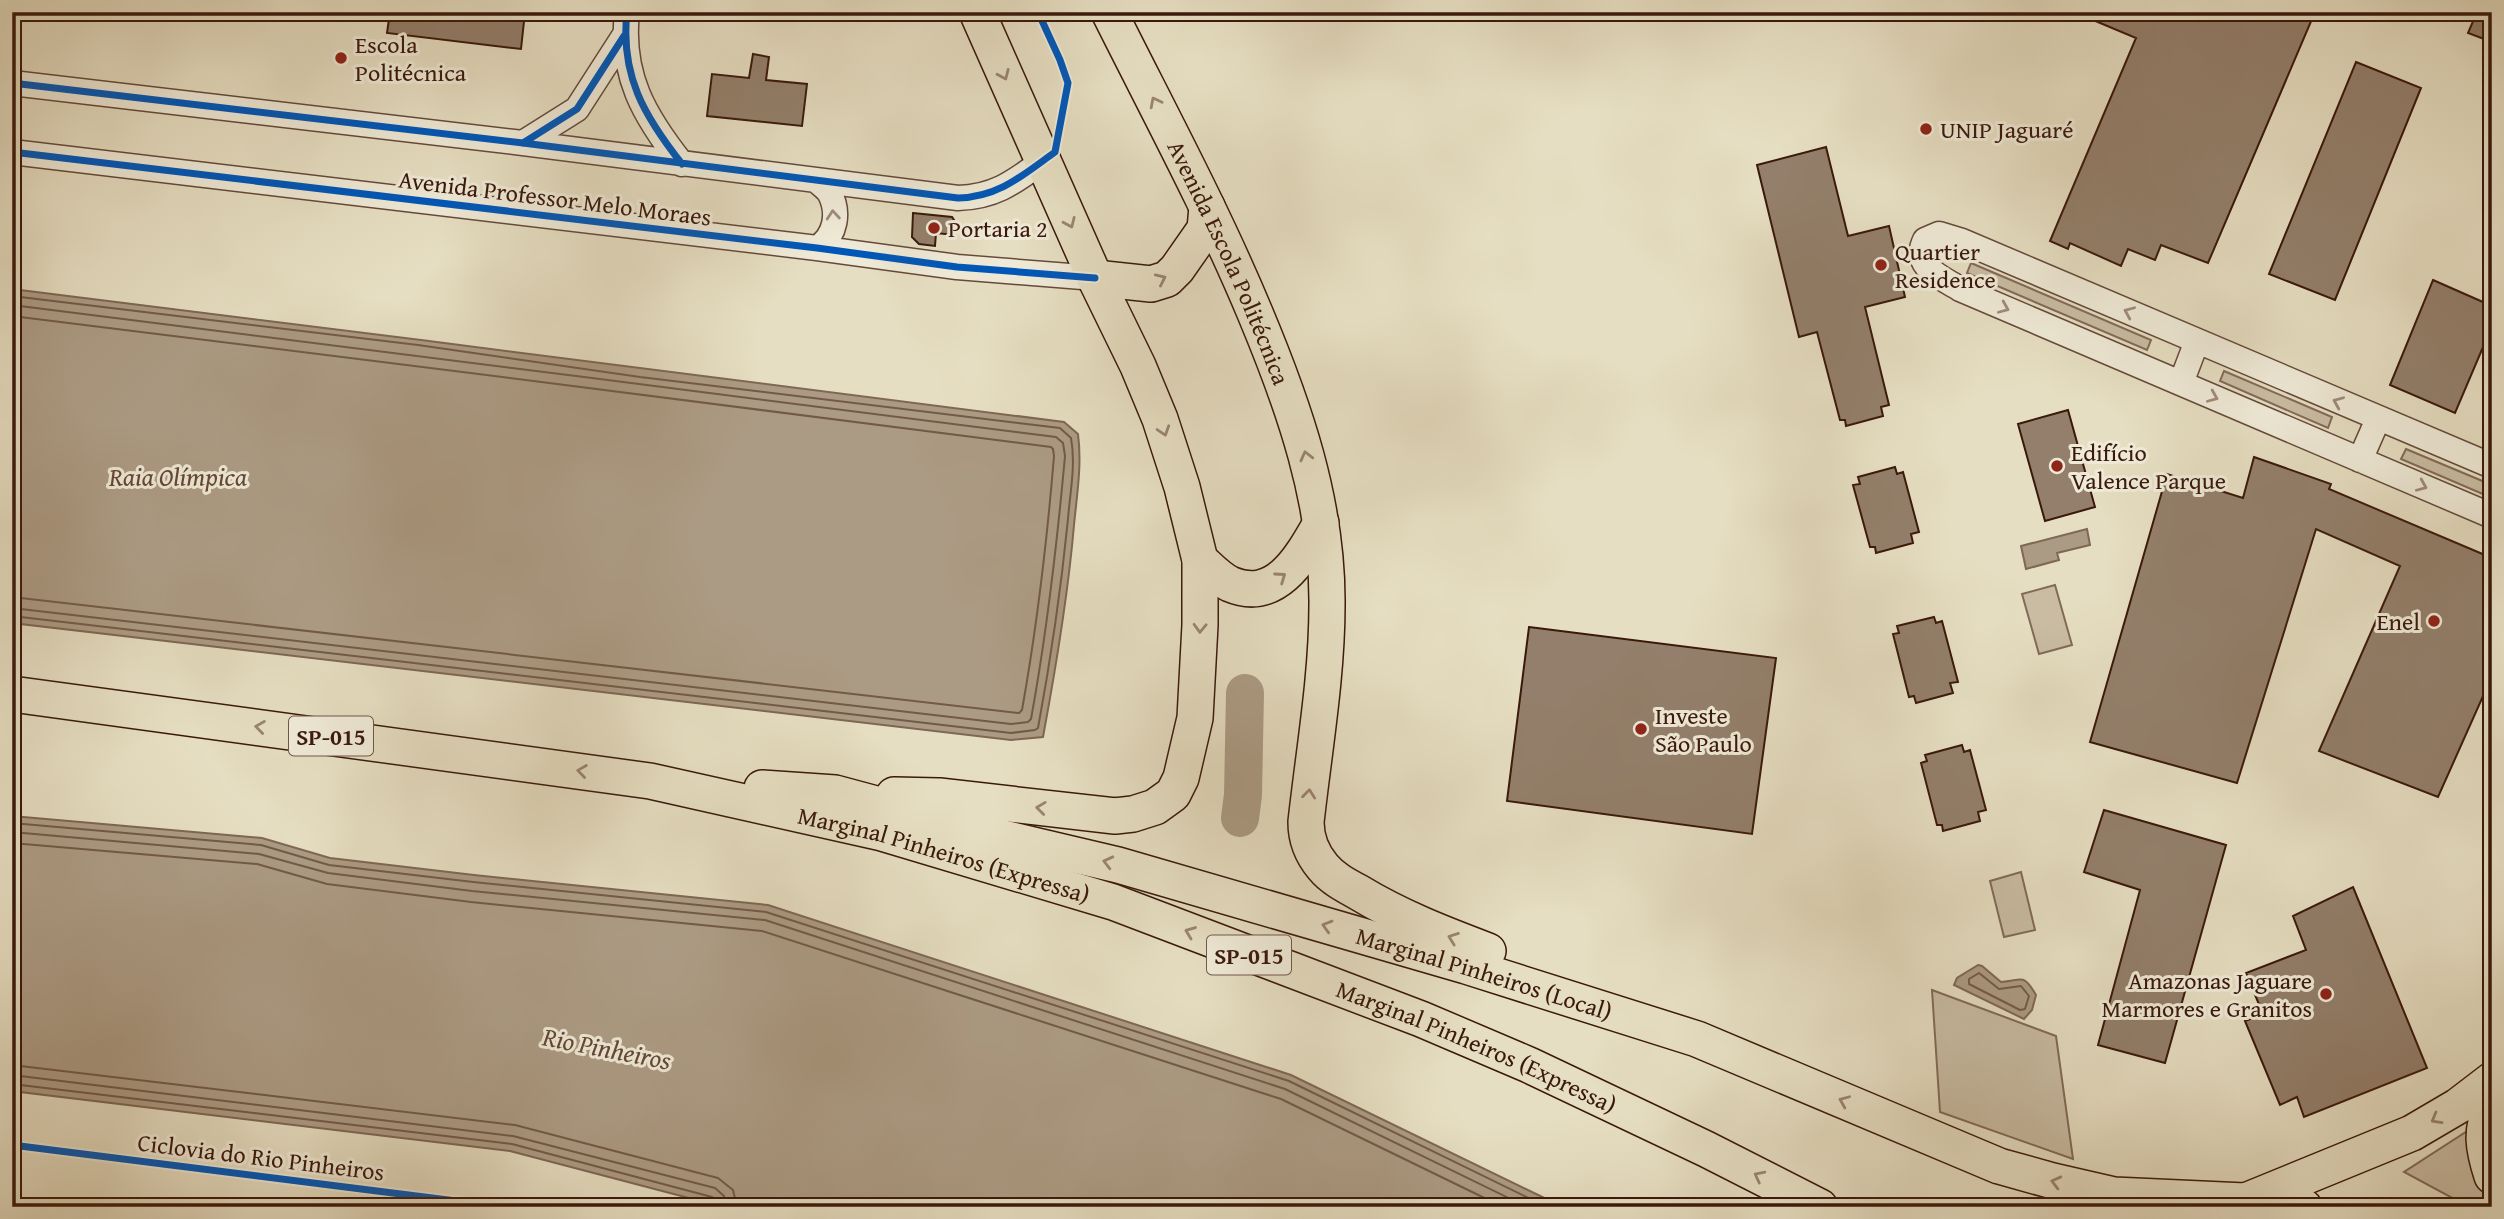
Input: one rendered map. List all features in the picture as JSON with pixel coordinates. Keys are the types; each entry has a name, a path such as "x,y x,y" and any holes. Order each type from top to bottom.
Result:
{"highway":[{"path":"835,793 939,796 1115,816 1133,814 1155,807 1173,794 1181,778 1195,719 1200,560 1182,487 1160,419 1138,366 1094,278 977,12"},
{"name":"Avenida Escola Politécnica","path":"1109,12 1207,207 1283,381 1307,458 1321,523 1327,604 1306,822 1306,836 1312,851 1333,877 1379,905 1425,927 1640,1008 1697,1039"},
{"path":"1094,278 1151,284 1167,279 1205,229 1207,207"},
{"path":"1200,560 1229,584 1246,588 1267,586 1295,567 1321,523"},
{"name":"Marginal Pinheiros (Expressa)","path":"12,694 650,781 882,833 1113,902 1421,1019 1529,1065 1706,1149 1820,1207"},
{"name":"Marginal Pinheiros (Local)","path":"650,781 835,793 1132,869 1466,966 1697,1039 1999,1166 2053,1181 2114,1195 2245,1201 2304,1207"},
{"path":"2245,1201 2412,1133 2458,1106 2492,1080"},
{"path":"2492,1104 2484,1126 2484,1152 2492,1176"}],"street":[{"path":"523,143 577,109 626,24"},
{"path":"626,24 632,78 638,98 660,136 682,164"},
{"name":"Avenida Professor Melo Moraes","path":"12,83 523,143 958,198 976,198 992,194 1043,161"},
{"name":"Avenida Professor Melo Moraes","path":"12,152 957,267 1094,278"},
{"path":"816,180 828,192 835,225 831,236 817,248"},
{"path":"2492,466 1946,235 1931,236 1922,246 1921,259 1925,267 1960,289 2492,516"},
{"path":"2181,383 2197,341"},
{"path":"2360,460 2378,419"}],"shaded area":[{"path":"1971,263 2151,340 2147,350 1967,273"},
{"path":"2224,371 2332,417 2328,428 2220,381"},
{"path":"2406,449 2492,485 2492,498 2401,459"},
{"path":"2055,585 2072,645 2039,654 2022,594"},
{"path":"2021,872 2035,930 2004,937 1990,881"},
{"path":"1932,990 2056,1036 2073,1159 1940,1112"},
{"path":"2492,1115 2492,1207 2469,1207 2404,1172"}],"water":[{"name":"Raia Olímpica","path":"12,289 1064,422 1078,434 1079,480 1065,605 1043,737 1011,740 12,623"},
{"path":"2087,529 2090,545 2057,553 2059,560 2026,569 2021,546"},
{"name":"Rio Pinheiros","path":"12,816 262,838 330,858 768,905 1291,1075 1563,1207 723,1207 510,1151 12,1091"},
{"path":"1978,965 2001,982 2022,980 2028,983 2036,995 2032,1010 2024,1019 1954,985 1957,978"}],"building":[{"path":"390,12 525,12 521,49 387,33"},
{"path":"2074,12 2315,12 2208,263 2161,245 2155,260 2128,249 2121,266 2070,243 2068,249 2050,241 2136,38"},
{"path":"2477,12 2492,12 2492,42 2468,33"},
{"path":"753,54 769,57 766,80 807,84 802,126 707,116 712,74 749,78"},
{"path":"2356,62 2421,88 2335,300 2269,274"},
{"path":"1826,147 1848,236 1889,226 1905,297 1865,307 1889,405 1881,407 1883,416 1846,426 1845,420 1840,420 1817,332 1799,337 1757,165"},
{"name":"Portaria 2","path":"913,213 952,217 956,223 954,235 936,233 935,246 919,244 912,237"},
{"path":"2433,280 2492,306 2492,326 2455,413 2390,385"},
{"name":"Edifício Valence Parque","path":"2068,410 2095,507 2045,521 2018,424"},
{"path":"2254,457 2331,484 2329,489 2492,558 2492,676 2438,797 2319,751 2400,566 2316,529 2237,783 2090,742 2167,474 2243,498"},
{"path":"1895,467 1897,474 1903,472 1919,532 1911,534 1913,543 1876,553 1875,547 1870,547 1853,485 1860,484 1858,477"},
{"path":"1934,617 1936,623 1942,621 1958,682 1950,683 1953,693 1916,703 1914,696 1909,697 1893,634 1899,633 1897,626"},
{"name":"Investe São Paulo","path":"1529,627 1776,658 1752,834 1507,801"},
{"path":"1962,745 1964,752 1970,750 1986,810 1978,812 1980,821 1943,831 1942,825 1937,825 1921,763 1927,761 1925,755"},
{"path":"2104,810 2226,845 2165,1063 2098,1045 2140,890 2084,872"},
{"name":"Amazonas Jaguare Marmores e Granitos","path":"2353,887 2427,1068 2304,1117 2297,1097 2280,1105 2245,1021 2263,1014 2246,973 2306,950 2293,916"}],"waterway":[{"path":"1240,818 1245,693"}],"railway":[{"path":"12,1199 81,1207"}],"cycle path":[{"path":"627,12 627,56 631,75 656,129 682,164"},
{"path":"12,83 523,143 958,198 973,197 1010,183 1055,152 1068,83 1038,12"},
{"path":"523,143 577,109 624,36"},
{"path":"12,152 957,267 1095,278"},
{"name":"Ciclovia do Rio Pinheiros","path":"12,1145 504,1207"}],"place":[{"name":"Escola Politécnica","path":"341,58"},
{"name":"UNIP Jaguaré","path":"1926,129"},
{"name":"Portaria 2","path":"934,228"},
{"name":"Quartier Residence","path":"1881,265"},
{"name":"Edifício Valence Parque","path":"2057,466"},
{"name":"Enel","path":"2434,621"},
{"name":"Investe São Paulo","path":"1641,729"},
{"name":"Amazonas Jaguare Marmores e Granitos","path":"2326,994"}]}
